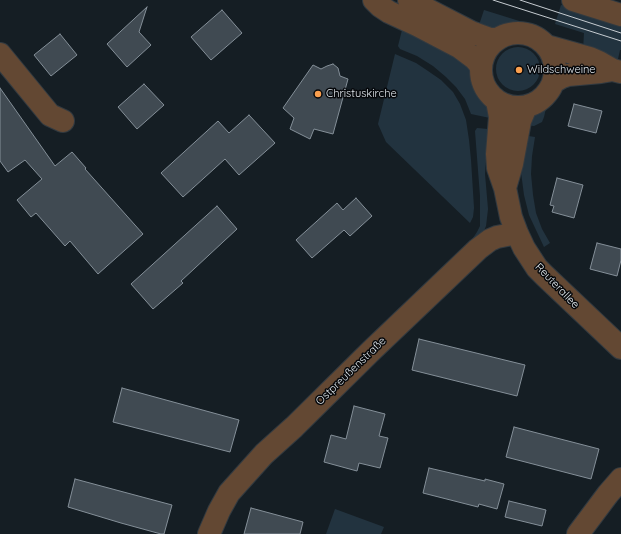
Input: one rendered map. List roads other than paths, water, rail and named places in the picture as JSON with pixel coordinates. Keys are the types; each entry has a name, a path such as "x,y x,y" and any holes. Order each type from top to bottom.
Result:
{"street":[{"path":"374,0 390,12 459,47 481,66"},
{"path":"409,0 471,32 490,39 498,39"},
{"path":"573,0 621,15"},
{"path":"508,34 529,34 539,39 547,46 555,62 556,70 554,81 547,94 541,100 526,107 516,108 497,101 489,94 484,86 481,66 486,50 498,39 508,34"},
{"path":"547,46 566,50 590,58 617,71"},
{"path":"0,54 50,114 63,121"},
{"path":"554,81 568,75 617,71"},
{"name":"Reuterallee","path":"497,101 500,117 497,154 498,168 505,188 511,217 517,233 537,268 621,348"},
{"name":"Reuterallee","path":"505,188 512,164 520,121 526,107"},
{"name":"Ostpreußenstraße","path":"209,534 229,492 264,454 294,427 376,346 478,249 493,239 517,233"},
{"path":"578,534 621,479"}],"tram line":[{"path":"493,0 621,41"},
{"path":"520,0 621,33"}],"place":[{"name":"Wildschweine","path":"519,70"},
{"name":"Christuskirche","path":"318,94"}]}
